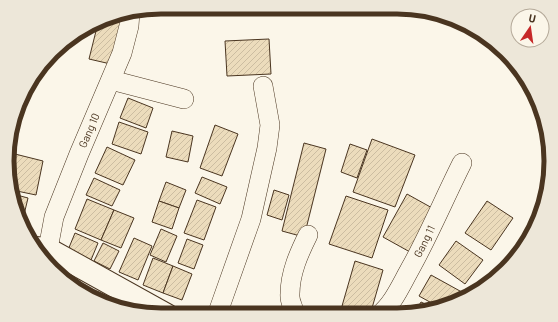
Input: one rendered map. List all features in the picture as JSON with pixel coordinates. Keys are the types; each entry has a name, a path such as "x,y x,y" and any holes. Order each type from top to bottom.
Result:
{"highway":[{"path":"44,249 153,308"}],"street":[{"name":"Gang 10","path":"42,247 78,154 122,52 129,26 130,18"},
{"path":"111,80 184,99"},
{"path":"219,308 251,219 267,148 270,125 263,86"},
{"name":"Gang 11","path":"388,308 404,282 427,238 462,163"},
{"path":"294,308 290,300 291,281 300,253 308,235"}],"building":[{"path":"126,18 115,65 89,59 97,29"},
{"path":"269,39 271,74 227,76 225,41"},
{"path":"128,98 153,108 146,128 120,118"},
{"path":"119,122 148,132 141,154 112,144"},
{"path":"215,125 238,134 222,176 200,168"},
{"path":"172,131 193,136 188,162 166,157"},
{"path":"372,139 415,155 395,207 353,192"},
{"path":"304,143 326,149 304,237 282,231"},
{"path":"350,144 367,150 357,178 341,172"},
{"path":"107,147 135,160 123,185 95,173"},
{"path":"14,154 43,161 36,195 17,191 14,171"},
{"path":"202,177 227,187 220,204 195,193"},
{"path":"94,178 120,190 112,206 86,195"},
{"path":"166,182 186,190 179,208 159,201"},
{"path":"274,190 289,195 282,220 267,215"},
{"path":"407,194 434,209 410,252 383,237"},
{"path":"18,195 28,198 24,214"},
{"path":"346,196 388,210 372,258 329,244"},
{"path":"87,199 114,210 101,240 75,229"},
{"path":"197,200 216,207 204,240 184,233"},
{"path":"159,201 179,208 172,229 152,222"},
{"path":"487,201 513,218 491,250 465,233"},
{"path":"114,210 134,218 121,248 101,240"},
{"path":"161,229 177,236 166,262 150,255"},
{"path":"75,233 98,243 91,260 68,250"},
{"path":"134,238 152,246 138,280 119,272"},
{"path":"187,239 203,245 194,269 178,263"},
{"path":"456,241 483,260 465,284 439,265"},
{"path":"103,243 119,251 110,269 94,261"},
{"path":"153,258 173,266 163,293 143,285"},
{"path":"355,261 383,270 372,308 348,308 342,306"},
{"path":"173,266 192,274 182,300 163,293"},
{"path":"431,275 463,293 433,304 419,296"},
{"path":"421,302 427,305 426,305 418,307"}]}
